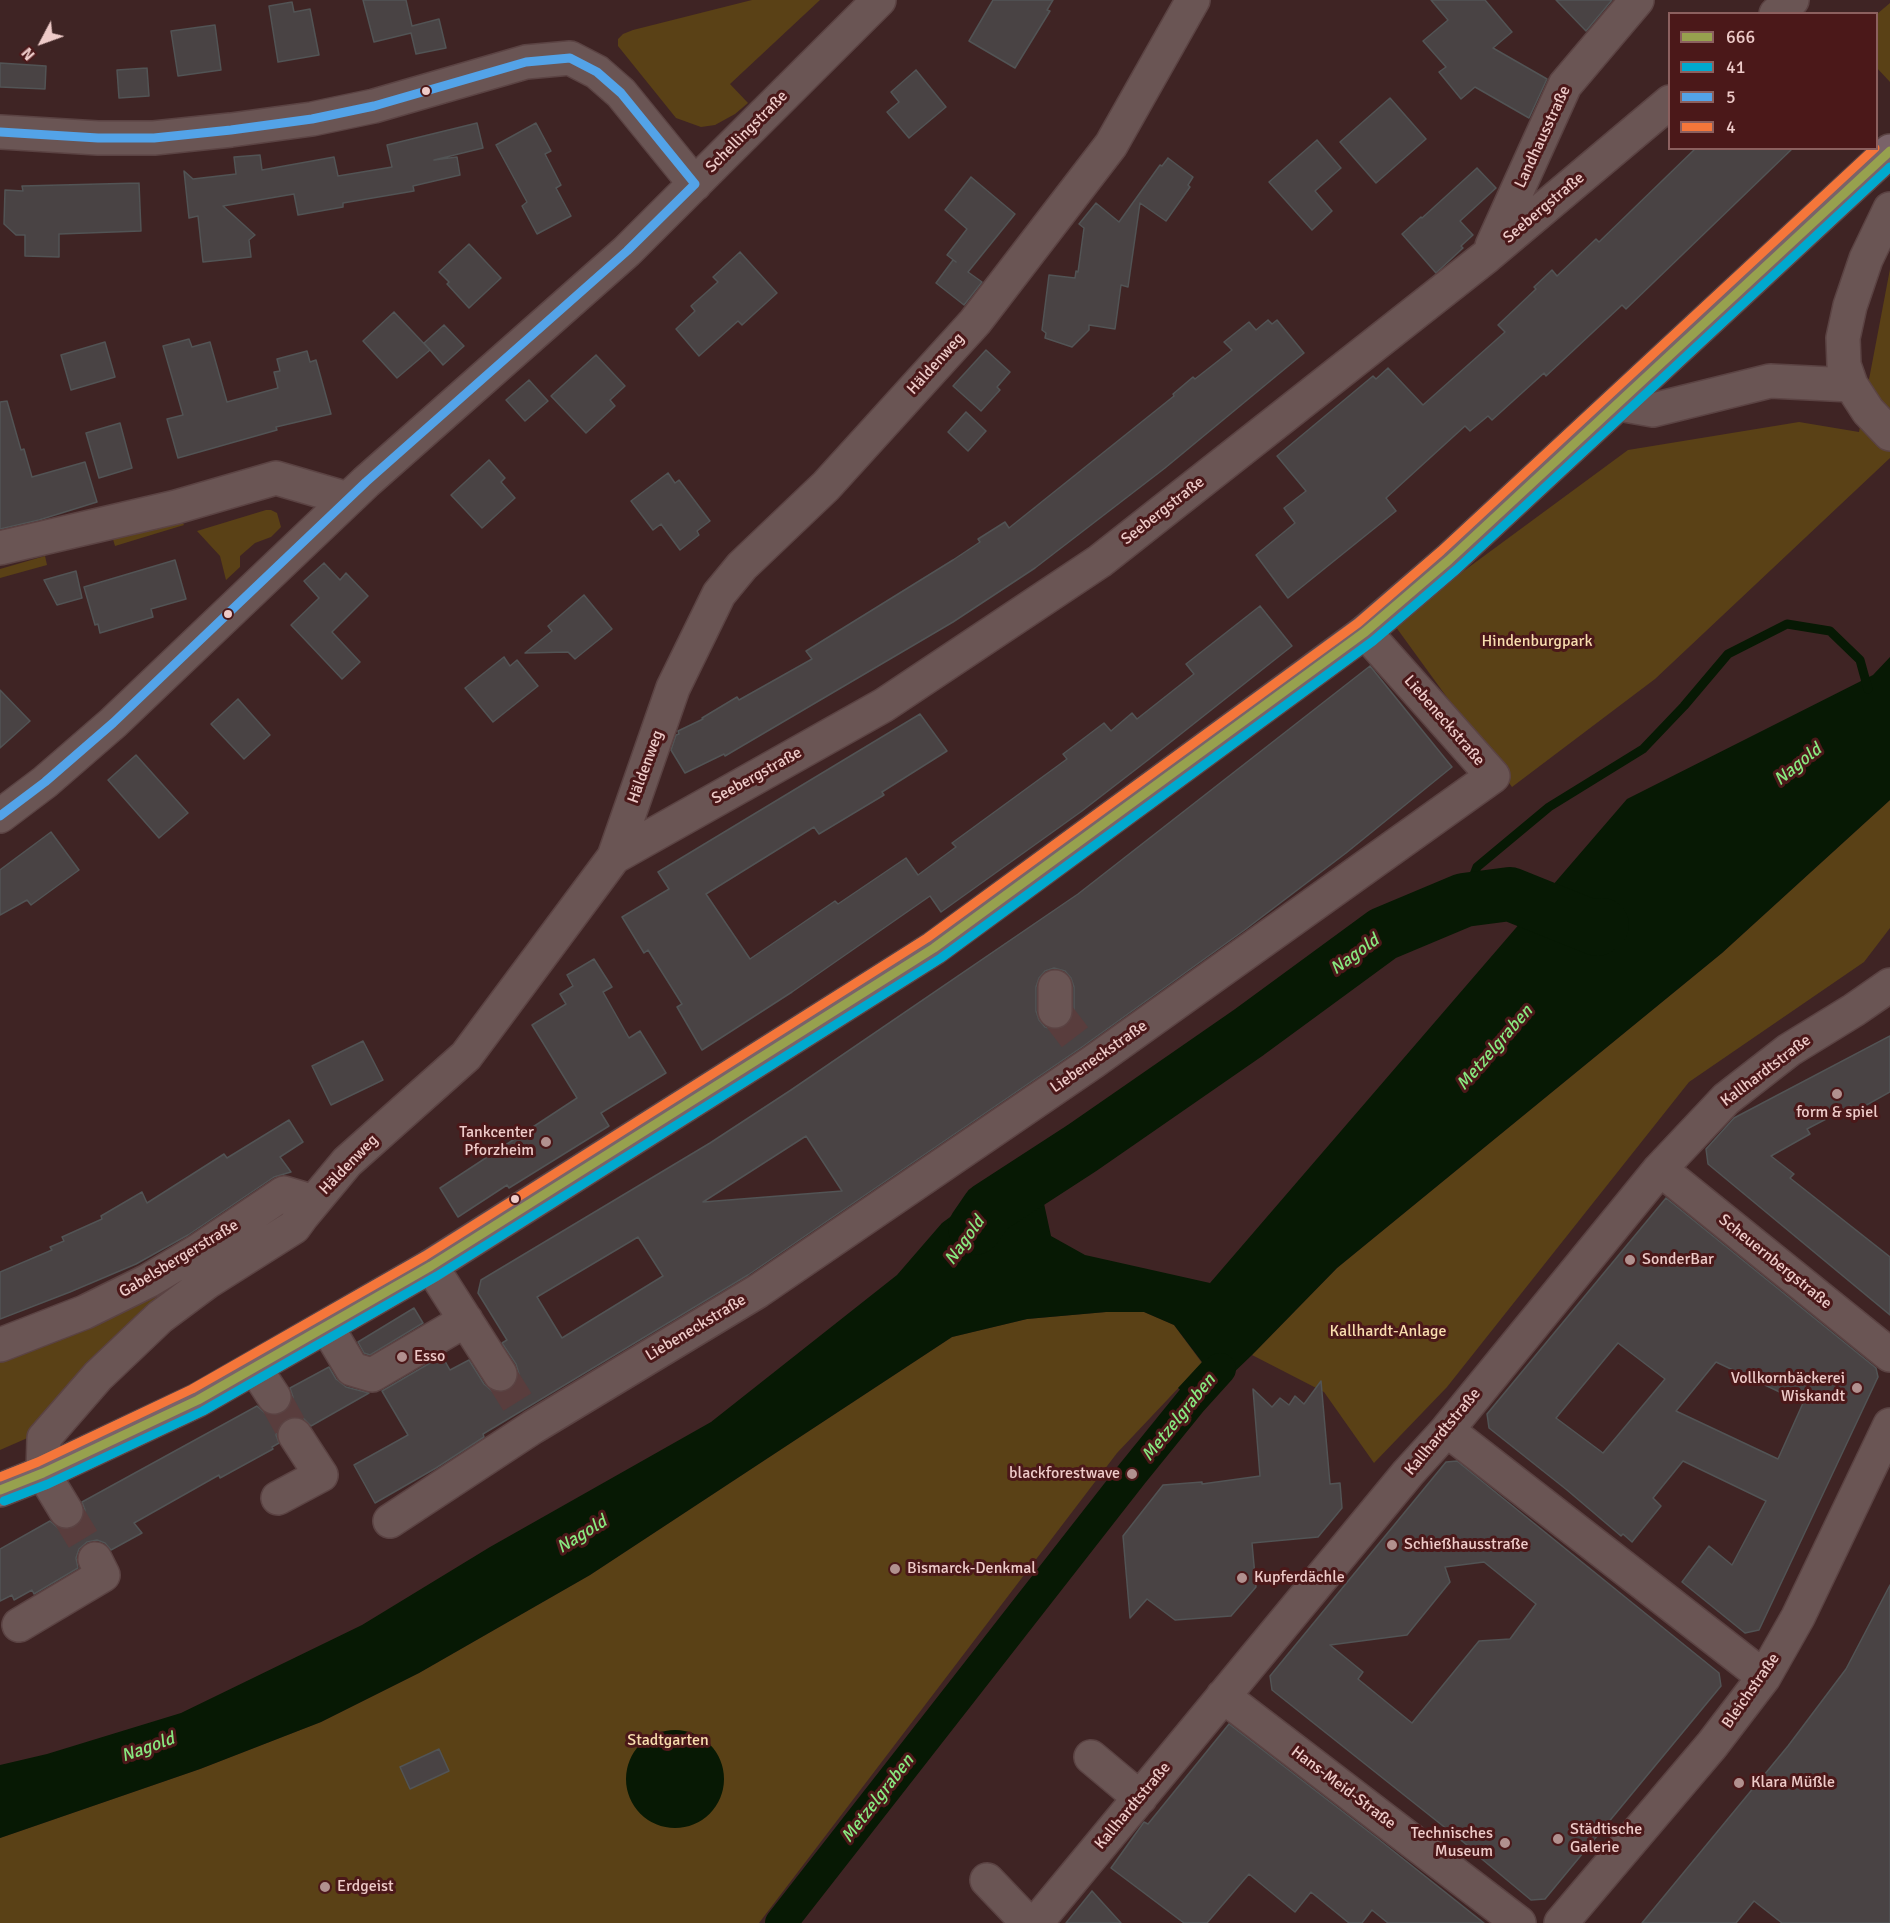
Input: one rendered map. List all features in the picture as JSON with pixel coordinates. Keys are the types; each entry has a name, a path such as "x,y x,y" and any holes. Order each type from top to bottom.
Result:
{"main road":[{"path":"0,1490 43,1473 198,1400 327,1327 432,1266 934,948 1365,632 1449,560 1890,151"}],"street":[{"name":"Schellingstraße","path":"0,816 45,782 113,723 348,500 627,251 695,184 803,63 879,0"},
{"name":"Häldenweg","path":"43,1473 44,1438 126,1348 184,1298 294,1227 347,1162 466,1056 614,857 674,688 719,594 742,566 826,486 975,322 1111,145 1193,0"},
{"name":"Landhausstraße","path":"1487,256 1565,85 1637,0"},
{"path":"1778,12 1792,0"},
{"path":"0,132 98,138 154,138 231,130 374,106 526,62 570,58 597,72 621,93 695,184"},
{"name":"Seebergstraße","path":"614,857 884,705 1100,561 1487,256 1668,104"},
{"path":"1870,410 1844,365 1843,338 1850,306 1866,259 1890,209"},
{"path":"1619,404 1653,410 1770,381 1870,410"},
{"path":"0,548 176,507 276,478 348,500"},
{"name":"Liebeneckstraße","path":"390,1521 528,1419 758,1292 1089,1055 1493,776 1365,632"},
{"name":"Kallhardtstraße","path":"1036,1923 1660,1169 1726,1099 1789,1050 1890,985"},
{"name":"Scheuernbergstraße","path":"1660,1169 1890,1355"},
{"name":"Gabelsbergerstraße","path":"0,1345 85,1312 148,1281 198,1251 284,1193 302,1198 306,1205 302,1216"},
{"path":"432,1266 500,1374"},
{"path":"327,1327 352,1369 372,1375 466,1320"},
{"path":"255,1368 274,1397"},
{"name":"Bleichstraße","path":"1561,1923 1712,1745 1764,1677 1798,1617 1890,1425"},
{"path":"1446,1430 1764,1677"},
{"path":"278,1498 321,1476 295,1435"},
{"path":"43,1473 66,1511"},
{"path":"19,1625 103,1575 94,1559"},
{"name":"Hans-Meid-Straße","path":"1223,1696 1519,1923"},
{"path":"1091,1757 1140,1798"},
{"path":"987,1880 1028,1923"}],"green space":[{"path":"752,0 820,0 730,84 748,103 735,114 715,125 701,127 676,118 618,46 618,39 633,30"},
{"path":"1890,3 1890,82 1878,69 1878,13"},
{"name":"Hindenburgpark","path":"1890,269 1890,458 1655,679 1512,787 1393,623 1628,450 1799,422 1859,432"},
{"path":"266,510 277,513 281,527 271,537 255,543 240,556 240,567 226,580 220,556 197,531"},
{"path":"179,516 184,525 115,546 112,536"},
{"path":"45,556 47,565 0,578 0,569"},
{"name":"Kallhardt-Anlage","path":"1890,800 1890,928 1864,962 1689,1082 1447,1387 1374,1463 1324,1392 1252,1355 1337,1268 1722,953"},
{"path":"156,1297 159,1300 32,1436 0,1450 0,1360 65,1336"},
{"name":"Stadtgarten","path":"1106,1312 1144,1312 1174,1325 1202,1363 1117,1453 759,1923 0,1923 0,1838 200,1769 321,1722 419,1673 590,1575 952,1337 1027,1319"}],"water":[{"path":"1890,657 1890,800 1722,953 1337,1268 1200,1405 1178,1388 1202,1362 1174,1325 1144,1312 1106,1312 1027,1319 952,1337 590,1575 419,1673 321,1722 200,1769 0,1838 0,1765 47,1754 181,1713 362,1625 490,1547 711,1422 897,1275 942,1223 1018,1167 1043,1199 1051,1236 1085,1255 1210,1283 1627,799 1873,675"},
{"path":"675,1730 694,1733 710,1744 721,1760 724,1779 721,1798 710,1814 694,1825 675,1828 656,1825 640,1814 629,1798 626,1779 629,1760 640,1744 656,1733"}],"building":[{"path":"363,0 406,0 412,26 439,19 446,48 416,54 411,33 374,42"},
{"path":"993,0 1053,0 1047,10 1050,11 1015,68 969,41"},
{"path":"1431,0 1485,0 1512,32 1493,48 1547,79 1529,118 1475,87 1461,99 1439,72 1446,67 1423,41 1448,20"},
{"path":"1556,0 1612,0 1586,31"},
{"path":"292,2 294,12 310,9 319,55 278,62 269,6"},
{"path":"215,25 221,70 178,76 171,31"},
{"path":"0,63 46,66 45,89 0,87"},
{"path":"147,68 149,96 119,98 117,70"},
{"path":"916,70 946,107 909,138 887,112 899,102 891,92"},
{"path":"1390,98 1426,139 1376,183 1340,142"},
{"path":"477,123 483,148 434,160 457,157 460,175 413,186 414,191 343,203 343,207 298,215 294,194 223,206 255,235 249,240 251,257 203,262 198,216 189,218 184,171 193,179 236,174 234,157 260,155 262,170 334,157 338,176 392,167 387,145"},
{"path":"536,123 551,151 545,154 561,185 556,188 571,216 537,234 522,206 527,202 496,145"},
{"path":"1317,140 1341,168 1315,191 1332,211 1312,230 1269,182"},
{"path":"1694,150 1791,150 1626,309 1622,305 1546,376 1544,373 1492,420 1488,416 1470,431 1465,426 1386,498 1396,511 1288,598 1256,555 1295,523 1284,508 1306,491 1277,456 1373,376 1376,379 1388,368 1423,405 1505,332 1498,325 1536,289 1534,287 1552,270 1557,276 1596,239 1599,242"},
{"path":"1168,158 1193,177 1188,185 1190,187 1166,221 1140,203 1128,287 1121,285 1115,329 1089,325 1089,330 1072,347 1045,338 1046,333 1042,330 1049,275 1075,278 1076,271 1078,272 1084,228 1079,224 1096,203 1119,222 1160,165 1162,166"},
{"path":"1477,168 1496,188 1460,221 1473,235 1461,246 1463,248 1436,273 1402,234"},
{"path":"971,177 1015,214 968,272 982,282 964,305 936,283 953,260 956,262 947,255 967,229 945,210"},
{"path":"139,183 141,231 59,234 59,257 25,256 25,235 16,235 4,224 5,190 23,191 22,186"},
{"path":"469,244 501,278 469,308 439,272"},
{"path":"740,252 777,293 742,325 738,321 699,356 676,329 695,311 691,306 718,282 713,277"},
{"path":"394,312 430,350 397,378 363,341"},
{"path":"1268,320 1272,324 1277,320 1304,353 1165,468 1035,568 953,622 725,756 724,754 685,773 671,750 676,735 679,734 678,731 703,719 737,697 739,700 812,659 806,651 953,560 980,542 978,539 1005,522 1009,528 1174,396 1173,394 1193,377 1195,379 1232,350 1224,342 1249,322 1256,330"},
{"path":"444,325 464,346 443,365 424,343"},
{"path":"189,339 192,347 210,342 227,402 278,388 274,372 280,371 277,359 307,351 310,362 316,360 331,414 276,427 277,430 178,458 167,419 183,415 163,346"},
{"path":"105,342 115,377 71,390 61,355"},
{"path":"986,350 1010,372 997,387 1000,390 981,411 953,386"},
{"path":"596,355 625,386 610,400 615,406 586,433 551,396"},
{"path":"529,380 548,401 525,421 506,400"},
{"path":"7,401 21,450 24,449 32,477 85,462 97,502 0,529 0,402"},
{"path":"966,412 986,431 968,451 948,432"},
{"path":"120,423 132,468 99,478 86,433"},
{"path":"489,460 505,478 501,482 515,498 482,528 451,495"},
{"path":"668,473 675,483 679,480 710,521 697,531 699,535 680,550 661,524 653,530 631,501"},
{"path":"175,560 186,599 151,609 153,617 100,633 98,624 95,625 84,587"},
{"path":"324,563 340,580 346,573 368,596 332,632 360,662 342,679 291,625 319,598 304,581"},
{"path":"76,571 82,598 57,605 44,580"},
{"path":"584,595 612,629 575,659 568,652 525,653 552,631 548,626"},
{"path":"1260,606 1292,646 1082,811 941,912 930,896 792,992 702,1050 677,1007 682,1004 648,950 644,953 622,917 669,889 658,872 920,714 947,751 882,792 884,795 819,834 814,827 706,894 750,959 835,901 838,904 906,858 918,875 956,847 952,843 1067,759 1063,754 1104,723 1111,731 1132,713 1137,719 1194,674 1186,664"},
{"path":"504,657 510,666 517,660 538,686 493,722 465,688"},
{"path":"1370,666 1452,767 1346,853 1246,929 1082,1047 748,1275 483,1434 484,1437 436,1468 375,1503 354,1465 408,1435 382,1391 442,1356 450,1370 469,1360 484,1384 492,1391 501,1393 510,1390 517,1382 519,1374 516,1364 502,1343 507,1340 478,1293 481,1280 710,1143 1078,894","holes":["1054,968 1065,971 1074,987 1074,1011 1071,1020 1065,1027 1056,1030 1045,1027 1036,1011 1036,987 1039,978 1045,971","806,1136 842,1191 703,1202","638,1237 663,1276 562,1338 537,1297"]},
{"path":"0,690 30,721 0,748"},
{"path":"238,699 270,735 244,759 211,724"},
{"path":"136,755 188,813 159,838 108,780"},
{"path":"51,832 79,870 31,905 27,900 0,915 0,870"},
{"path":"594,959 612,987 603,992 629,1038 640,1031 666,1073 601,1113 609,1126 509,1188 507,1185 458,1217 440,1188 577,1098 532,1025 566,1004 560,994 573,986 567,975"},
{"path":"1890,1036 1890,1092 1854,1112 1851,1106 1807,1129 1810,1134 1771,1156 1794,1174 1790,1178 1890,1257 1890,1315 1708,1164 1706,1149 1734,1118"},
{"path":"363,1041 383,1080 331,1105 312,1066"},
{"path":"289,1120 303,1142 280,1157 291,1172 274,1177 188,1235 136,1264 0,1319 0,1272 52,1250 50,1247 64,1241 62,1237 102,1219 101,1216 142,1192 147,1203 224,1154 227,1158"},
{"path":"1666,1198 1876,1368 1878,1377 1759,1630 1745,1633 1682,1582 1709,1546 1732,1565 1766,1501 1683,1461 1653,1498 1661,1506 1632,1542 1623,1534 1621,1536 1489,1428 1487,1414","holes":["1618,1343 1665,1379 1603,1453 1556,1418","1716,1362 1803,1403 1778,1459 1676,1411"]},
{"path":"414,1308 423,1323 370,1355 364,1353 358,1342"},
{"path":"329,1367 336,1379 346,1387 369,1393 311,1426 303,1418 295,1416 285,1419 278,1427 276,1435 279,1443 272,1447 273,1449 220,1478 219,1475 134,1523 142,1533 111,1550 105,1543 97,1540 87,1542 79,1549 76,1558 78,1568 34,1594 32,1590 14,1600 12,1595 0,1601 0,1549 50,1521 58,1528 66,1530 75,1527 83,1519 85,1510 82,1502 257,1406 266,1414 276,1416 284,1413 291,1405 293,1397 290,1388"},
{"name":"Kupferdächle","path":"1321,1381 1330,1484 1340,1483 1342,1508 1318,1537 1252,1543 1256,1587 1231,1616 1175,1620 1147,1599 1130,1618 1123,1536 1163,1485 1202,1482 1202,1484 1260,1476 1253,1389 1272,1407 1280,1398 1289,1405 1295,1396 1304,1404"},
{"path":"1457,1461 1719,1673 1721,1686 1545,1899 1531,1900 1477,1853 1272,1690 1270,1676 1446,1462","holes":["1484,1562 1536,1604 1510,1639 1479,1641 1412,1723 1358,1679 1363,1672 1330,1645 1407,1635 1450,1582 1445,1567"]},
{"path":"1890,1585 1890,1923 1782,1923 1754,1901 1736,1923 1642,1923 1788,1746 1846,1669"},
{"path":"1229,1724 1484,1923 1388,1923 1372,1910 1362,1923 1349,1923 1311,1892 1295,1912 1249,1874 1207,1923 1184,1923 1111,1868 1144,1822 1148,1824"},
{"path":"439,1749 449,1771 410,1789 400,1767"},
{"path":"1092,1891 1121,1923 1066,1923"}],"waterway":[{"path":"1464,900 1477,867 1549,807 1643,749 1684,706 1728,654 1787,624 1830,631 1860,660 1868,689"},
{"name":"Nagold","path":"975,1228 988,1209 1082,1148 1248,1033 1383,934 1464,900 1510,894 1597,929 1602,925"},
{"name":"Metzelgraben","path":"781,1923 1132,1474 1220,1369"}],"tunnel":[{"path":"1055,1011 1084,1049"},
{"path":"500,1374 523,1411"},
{"path":"274,1397 295,1435"},
{"path":"66,1511 95,1559"}],"transit line":[{"name":"5","path":"0,132 98,138 154,138 231,130 312,119 374,106 526,62 570,58 597,72 621,93 695,184"},
{"name":"4","path":"0,1477 38,1462 192,1389 425,1256 927,938 1358,623 1441,551 1873,150"},
{"name":"666","path":"0,1490 43,1473 198,1400 431,1266 934,948 1365,632 1449,560 1890,151"},
{"name":"41","path":"4,1501 48,1484 203,1411 437,1276 941,958 1373,641 1457,569 1890,167"},
{"name":"5","path":"0,816 45,782 113,723 366,482 627,251 695,184"}],"place":[{"name":"form & spiel","path":"1837,1094"},
{"name":"Tankcenter Pforzheim","path":"546,1142"},
{"name":"SonderBar","path":"1630,1260"},
{"name":"Esso","path":"402,1357"},
{"name":"Vollkornbäckerei Wiskandt","path":"1857,1388"},
{"name":"blackforestwave","path":"1132,1474"},
{"name":"Schießhausstraße","path":"1392,1545"},
{"name":"Bismarck-Denkmal","path":"895,1569"},
{"name":"Kupferdächle","path":"1242,1578"},
{"name":"Klara Müßle","path":"1739,1783"},
{"name":"Städtische Galerie","path":"1558,1839"},
{"name":"Technisches Museum","path":"1505,1843"},
{"name":"Erdgeist","path":"325,1887"}]}
